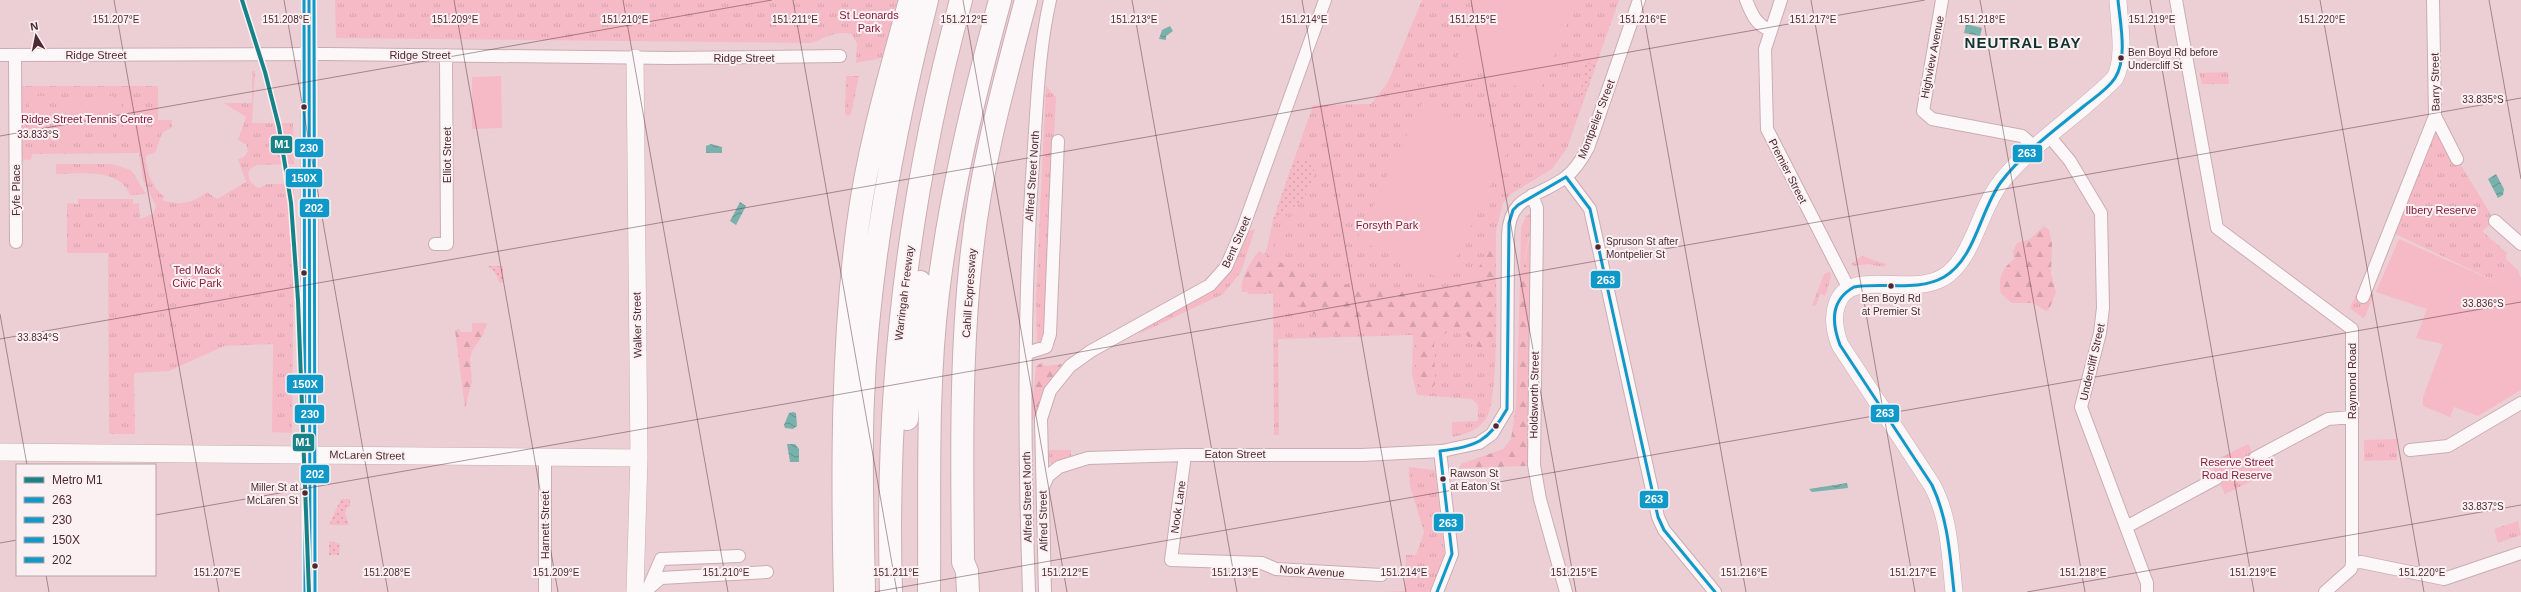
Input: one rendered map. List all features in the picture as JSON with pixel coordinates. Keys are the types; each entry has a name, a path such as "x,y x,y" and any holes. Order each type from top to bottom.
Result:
{"highway":[{"path":"831,592 836,461 847,367 859,216 882,104 910,0"},
{"path":"864,592 863,398 872,297 893,150 927,0"},
{"name":"Warringah Freeway","path":"880,592 880,476 884,386 892,299 904,207 919,127 950,0"},
{"name":"Warringah Freeway","path":"891,592 892,450 901,317 923,158 961,0"},
{"name":"Warringah Freeway","path":"904,592 902,500 919,283 928,218 944,128 973,0"},
{"path":"929,592 929,408 938,293 957,178 1000,0"},
{"name":"Cahill Expressway","path":"968,592 967,571 963,562 962,425 972,252 990,141 1026,0"},
{"path":"845,592 843,507 847,367"},
{"path":"960,592 963,562"}],"street":[{"path":"309,0 310,592"},
{"name":"Alfred Street North","path":"1029,592 1025,480 1029,219 1042,46 1050,0"},
{"name":"Bent Street","path":"1041,450 1041,419 1044,404 1050,391 1064,372 1091,351 1210,285 1224,270 1243,228 1325,0"},
{"name":"Montpelier Street","path":"1440,451 1470,446 1486,439 1492,434 1507,409 1509,223 1513,210 1532,195 1566,177 1580,163 1588,148 1640,0"},
{"path":"1746,0 1753,18 1761,26 1770,30"},
{"name":"Premier Street","path":"1781,0 1765,49 1767,129 1848,287"},
{"name":"Highview Avenue","path":"1942,0 1922,111 1932,119 2022,136 2036,148"},
{"path":"1954,592 1946,524 1941,503 1838,340 1834,319 1836,307 1843,292 1848,287 1862,284 1919,285 1938,280 1950,273 1965,253 1993,194 2002,181 2036,148 2110,83 2118,72 2118,0"},
{"name":"Raymond Road","path":"2176,0 2217,228 2352,329 2352,563"},
{"name":"Barry Street","path":"2433,0 2435,116 2457,159"},
{"name":"Ridge Street","path":"0,55 308,54 635,58 840,56"},
{"name":"Fyfe Place","path":"15,55 16,242"},
{"name":"Elliot Street","path":"435,244 447,244 446,55"},
{"name":"Walker Street","path":"635,58 638,458 643,591"},
{"path":"2363,296 2435,116"},
{"name":"Undercliff Street","path":"2050,137 2070,161 2101,213 2103,308 2100,333 2081,407 2148,582 2147,592"},
{"name":"Alfred Street North","path":"1027,353 1046,347 1050,334 1058,141"},
{"path":"1566,177 1590,209 1658,517 1664,530 1715,592"},
{"name":"Holdsworth Street","path":"1532,195 1537,208 1534,465 1540,499 1566,592"},
{"path":"2495,221 2521,244"},
{"path":"2410,450 2448,446 2521,403"},
{"path":"2255,458 2328,419 2352,417"},
{"name":"Alfred Street","path":"1041,450 1045,592"},
{"path":"1437,592 1452,554 1440,451"},
{"name":"Eaton Street","path":"1043,487 1048,476 1059,467 1084,458 1185,455 1362,455 1440,451"},
{"name":"McLaren Street","path":"0,452 638,458"},
{"name":"Nook Lane","path":"1171,560 1185,455"},
{"name":"Harnett Street","path":"545,458 545,592"},
{"path":"2126,527 2217,478"},
{"path":"2325,592 2351,569 2352,563 2361,562 2444,579 2521,553"},
{"path":"643,591 661,559 738,556"},
{"name":"Nook Avenue","path":"1171,560 1262,563 1276,570 1381,575"},
{"path":"643,591 661,578 767,572"}],"green space":[{"name":"St Leonards Park","path":"335,0 897,0 882,58 856,63 857,43 851,34 845,33 831,35 811,43 336,38"},
{"path":"708,0 763,0 763,5 708,2"},
{"name":"Forsyth Park","path":"1422,0 1619,0 1567,148 1552,169 1511,194 1503,203 1496,231 1496,330 1494,385 1491,406 1483,423 1470,431 1452,437 1452,422 1478,421 1478,405 1472,399 1417,395 1412,374 1413,335 1278,339 1279,435 1274,435 1273,294 1247,294 1267,248 1273,220 1313,105 1371,104 1388,82"},
{"path":"1480,0 1577,0 1538,95 1455,62"},
{"path":"1597,54 1599,55 1581,104 1580,98 1585,63 1593,65"},
{"name":"Ted Mack Civic Park","path":"252,71 255,71 252,123 293,123 294,164 257,165 250,169 249,172 250,180 259,188 267,184 294,184 292,433 272,432 273,344 224,346 169,371 134,373 135,434 109,434 108,253 67,253 67,203 78,204 78,199 133,199 133,204 139,203 140,219 153,214 156,206 143,180 139,153 32,154 31,160 18,159 18,86 158,86 158,120 172,120 172,127 162,133 155,153 147,155 146,164 156,189 164,196 162,200 180,203 197,199 207,192 217,199 246,182 238,159 244,157 248,151 246,144 238,140 246,117 224,103 252,103"},
{"path":"2228,72 2229,84 2202,84 2199,73"},
{"path":"501,76 502,128 472,129 472,77"},
{"path":"846,76 859,76 851,114 848,116 845,114"},
{"path":"1046,86 1056,97 1045,309 1042,342 1037,342 1036,298"},
{"path":"29,96 49,96 49,139 29,139"},
{"path":"93,96 113,96 113,139 93,139"},
{"path":"60,97 80,97 80,140 60,140"},
{"path":"123,97 143,97 143,140 123,140"},
{"path":"1423,101 1511,143 1445,281 1357,239"},
{"name":"Ilbery Reserve","path":"2435,116 2457,159 2495,221 2482,231 2507,253 2501,284 2389,231"},
{"path":"1306,159 1311,162 1314,171 1312,182 1307,192 1298,204 1273,220 1294,160"},
{"path":"56,164 112,164 131,170 146,194 130,195 125,186 108,176 87,173 56,174"},
{"path":"1293,200 1280,243 1297,202 1278,257 1271,255"},
{"path":"1530,214 1532,222 1531,230 1520,281 1521,227 1526,216"},
{"path":"2044,226 2049,230 2052,244 2051,273 2056,293 2049,309 2046,311 2033,303 2012,303 2001,294 2000,283 2003,270 2014,259 2013,251 2017,243 2030,239"},
{"path":"1255,229 1241,272 1223,294 1139,334 1152,323 1179,310 1203,295 1221,277 1235,257 1249,231"},
{"path":"1531,235 1528,466 1463,468 1458,473 1461,464 1503,449 1511,439 1516,405 1520,281"},
{"path":"2399,239 2501,284 2506,259 2518,270 2521,278 2521,390 2478,416 2454,407 2450,417 2423,406 2423,397 2443,344 2416,338 2427,309 2376,292"},
{"path":"1488,240 1496,241 1493,343 1485,355 1459,327 1447,332 1434,343 1435,384 1432,388 1422,389 1415,372 1415,338 1412,332 1386,330 1314,335 1310,332 1323,321 1317,315 1275,294 1260,291 1242,292 1242,282 1244,276 1249,265 1259,251 1308,275 1340,283 1384,290 1427,292 1445,290 1458,286 1475,273 1485,254"},
{"path":"1862,256 1886,264 1884,267 1868,264 1854,266 1851,264"},
{"path":"487,266 503,266 503,282 500,283 494,271"},
{"path":"1830,272 1831,277 1825,296 1820,293 1816,306 1812,306 1824,274"},
{"path":"2358,290 2374,294 2364,319 2350,308"},
{"path":"472,323 487,323 483,335 472,351 470,359 472,381 465,408 455,330 460,329 460,332 472,332"},
{"path":"1042,362 1045,366 1062,364 1042,391 1035,422 1031,417 1036,367"},
{"path":"2397,439 2397,460 2364,461 2364,440"},
{"name":"Reserve Street Road Reserve","path":"2248,444 2264,475 2225,494 2210,463"},
{"path":"1049,450 1071,450 1071,457 1052,466 1049,460"},
{"path":"1409,467 1435,470 1445,559 1433,592 1382,592 1405,591 1406,555 1416,555 1424,532 1410,486"},
{"path":"341,499 350,499 350,507 347,507 345,513 349,525 329,525"},
{"path":"2518,521 2521,535 2498,543 2494,529"},
{"path":"329,541 340,544 339,555 329,555"}],"water":[{"path":"1966,24 1982,28 1980,36 1964,33"},
{"path":"1170,26 1173,31 1166,36 1166,40 1159,39 1162,30"},
{"path":"711,144 722,147 722,153 706,153 706,146"},
{"path":"2496,174 2504,189 2503,195 2498,198 2488,179"},
{"path":"740,202 746,206 736,225 730,221"},
{"path":"789,413 796,413 797,426 793,429 785,428 784,425"},
{"path":"787,444 795,444 799,449 799,462 790,462"},
{"path":"1847,483 1848,488 1812,492 1809,489"}],"metro line":[{"name":"M1","path":"242,0 265,72 279,127 291,203 298,300 309,592"}],"transit line":[{"name":"150X","path":"304,0 305,592"},
{"name":"230","path":"309,0 310,592"},
{"name":"202","path":"314,0 315,592"},
{"name":"263","path":"1954,592 1950,551 1945,524 1942,511 1932,485 1840,345 1835,328 1835,312 1841,298 1846,292 1854,287 1923,284 1934,282 1955,269 1971,246 1994,193 2010,171 2040,142 2109,86 2115,78 2119,70 2122,50 2118,0"},
{"name":"263","path":"1566,177 1590,209 1658,517 1664,530 1715,592"},
{"name":"263","path":"1440,451 1463,447 1480,440 1494,428 1507,409 1509,223 1513,210 1518,205 1566,177"},
{"name":"263","path":"1437,592 1452,554 1440,451"}],"place":[{"name":"Ben Boyd Rd before Undercliff St","path":"2121,58"},
{"name":"Spruson St after Montpelier St","path":"1598,247"},
{"name":"Ben Boyd Rd at Premier St","path":"1891,286"},
{"name":"Rawson St at Eaton St","path":"1443,479"},
{"name":"Miller St at McLaren St","path":"305,493"}],"district":[{"name":"NEUTRAL BAY","path":"2023,42"}],"park label":[{"name":"Ridge Street Tennis Centre","path":"87,119"}]}
